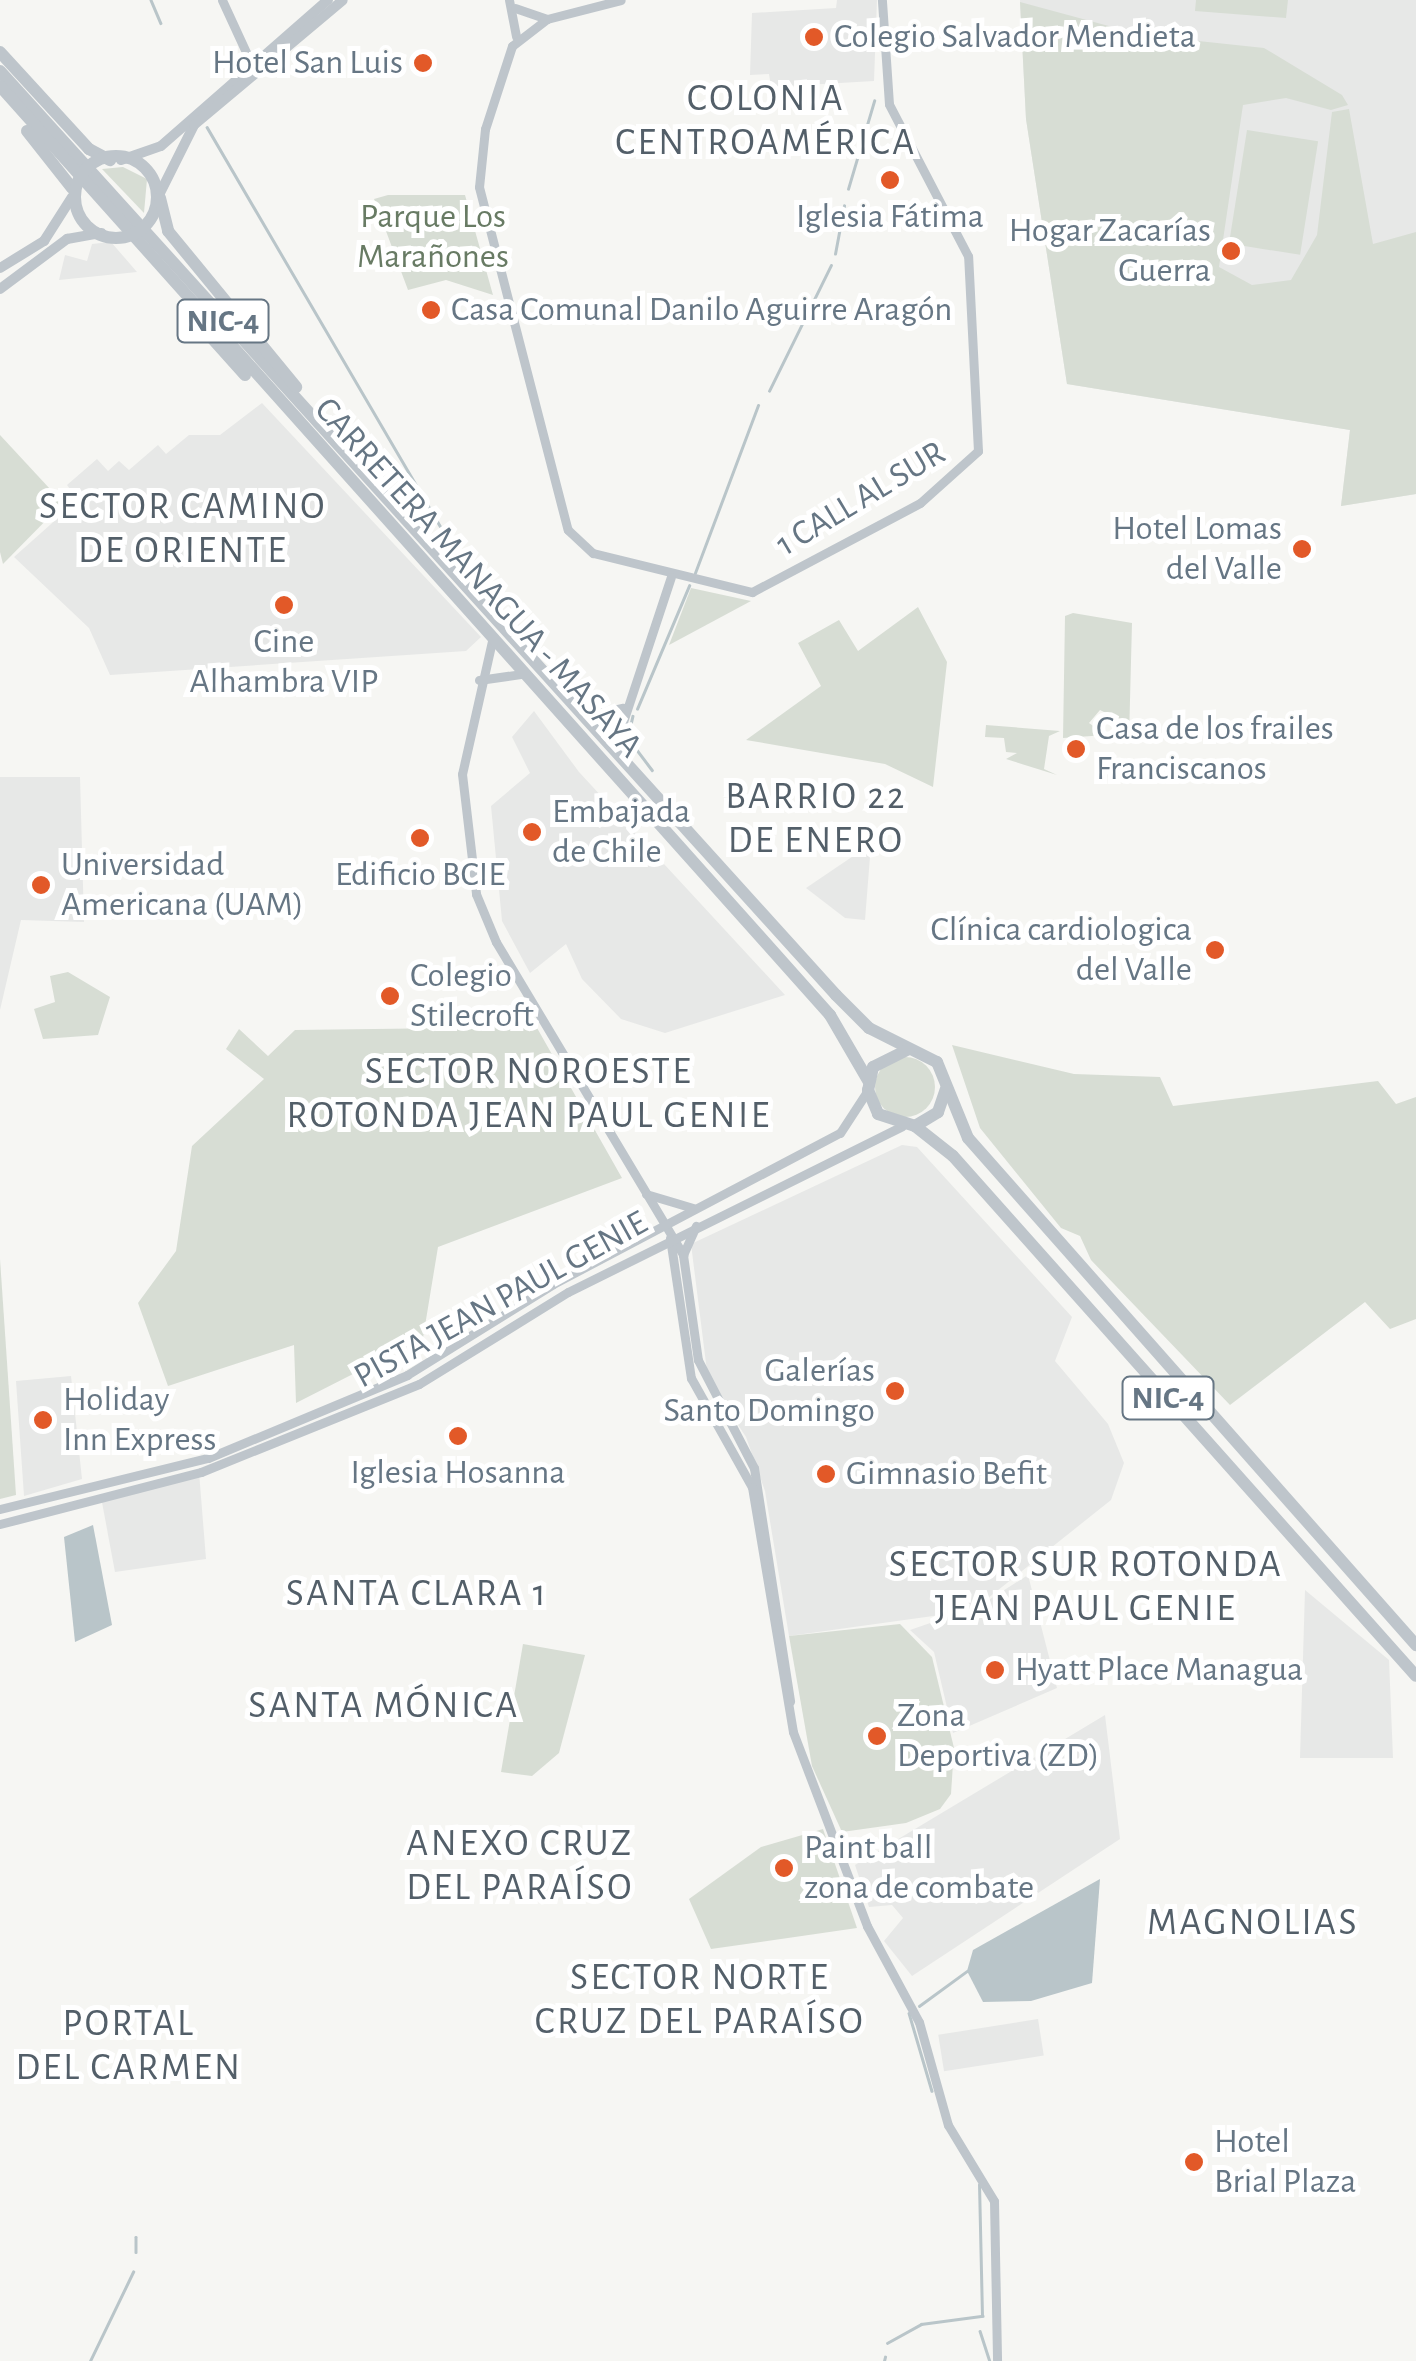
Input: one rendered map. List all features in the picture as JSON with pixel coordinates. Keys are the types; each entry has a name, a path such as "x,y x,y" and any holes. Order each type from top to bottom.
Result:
{"highway":[{"path":"0,52 89,150 145,166 160,196 150,220 113,234"},
{"name":"NIC-4","path":"0,71 75,165"},
{"name":"NIC-4","path":"0,86 75,165"},
{"path":"0,98 73,189 77,217 113,234 364,497"},
{"path":"73,189 94,164 117,160"},
{"name":"CARRETERA MANAGUA - MASAYA","path":"75,165 371,477 836,995 869,1028 908,1049"},
{"name":"CARRETERA MANAGUA - MASAYA","path":"75,165 521,674 838,1025 868,1086"},
{"name":"CARRETERA MANAGUA - MASAYA","path":"160,196 178,244 371,477"},
{"path":"868,1086 880,1058 908,1049"},
{"name":"NIC-4","path":"908,1049 937,1062 968,1138 1416,1645"},
{"name":"NIC-4","path":"868,1086 878,1114 908,1126 953,1156 1416,1676"},
{"path":"908,1126 938,1112 946,1086"}],"main road":[{"path":"117,160 161,146 328,0"},
{"path":"160,196 194,125 344,0"},
{"path":"0,271 32,251 73,189"},
{"path":"0,288 68,240 113,234"}],"street":[{"path":"222,0 252,63"},
{"path":"516,36 547,19 622,0"},
{"name":"1 CALL AL SUR","path":"671,577 766,588 920,503 978,452 968,256 889,104 882,0"},
{"path":"512,4 547,19"},
{"path":"512,4 516,36 486,129 479,187 557,492 578,544 671,577 616,746"},
{"path":"492,641 479,680 462,774 482,916 682,1255 698,1360 754,1468 784,1630 789,1714"},
{"path":"479,680 521,674"},
{"path":"588,716 626,707"},
{"name":"PISTA JEAN PAUL GENIE","path":"0,1509 208,1458 407,1375 662,1226 840,1132 868,1086"},
{"name":"PISTA JEAN PAUL GENIE","path":"0,1524 201,1472 420,1384 670,1238 908,1126"},
{"path":"643,1192 700,1208"},
{"path":"682,1255 696,1226"},
{"path":"670,1238 678,1266 686,1362 746,1470 789,1714 868,1926 919,2022 948,2125 994,2201 997,2361"},
{"path":"652,1249 678,1266"},
{"path":"770,1594 784,1630"}],"shaded area":[{"name":"Colegio Salvador Mendieta","path":"837,0 877,0 874,81 771,87 769,74 750,75 752,13 836,8"},
{"name":"Hogar Zacarías Guerra","path":"1020,0 1416,0 1416,494 1341,506 1350,430 1067,384 1026,119"},
{"path":"111,242 137,272 59,280 65,255 87,261 92,244"},
{"path":"262,403 481,637 466,651 110,675 89,628 14,557 78,500 67,485 97,459 108,471 119,461 129,470 158,445 166,454 189,435 220,435"},
{"path":"534,711 579,772 785,995 665,1033 621,1019 582,979 566,944 530,973 502,921 491,806 530,773 512,737"},
{"name":"Universidad Americana (UAM)","path":"0,777 80,777 84,922 21,920 0,1010"},
{"path":"871,844 865,920 845,918 806,888"},
{"name":"Galerías Santo Domingo","path":"902,1145 917,1147 1072,1317 1055,1361 1108,1424 1124,1463 1111,1500 973,1610 1028,1575 1057,1688 953,1733 934,1652 910,1630 962,1612 789,1636 765,1491 746,1437 708,1379 691,1244"},
{"name":"Holiday Inn Express","path":"71,1376 82,1479 24,1496 16,1381"},
{"path":"199,1472 206,1559 115,1572 101,1497"},
{"path":"93,1525 112,1625 75,1642 64,1537"},
{"path":"1305,1590 1389,1660 1393,1758 1300,1758"},
{"path":"1105,1715 1120,1839 912,1976 884,1941 903,1918 892,1905 869,1907 855,1865"},
{"path":"1100,1879 1092,1983 1031,2001 983,2002 967,1971 973,1950"},
{"path":"1038,2019 1044,2056 944,2071 938,2035"}],"green space":[{"path":"1196,0 1288,0 1286,18 1195,11"},
{"name":"Hogar Zacarías Guerra","path":"1020,2 1142,35 1264,48 1342,95 1348,105 1331,110 1286,98 1243,105 1219,267 1252,285 1291,280 1317,235 1332,112 1349,109 1373,244 1416,232 1416,494 1341,506 1350,430 1067,384 1026,119"},
{"path":"1247,130 1318,141 1300,255 1229,244"},
{"path":"123,167 147,179 144,213 102,169"},
{"name":"Parque Los Marañones","path":"388,195 465,195 493,295 446,280 408,290 374,199"},
{"path":"0,435 63,503 3,564 0,552"},
{"path":"691,588 751,601 669,645"},
{"path":"918,607 947,662 933,787 885,764 746,740 821,686 798,643 839,620 858,651"},
{"path":"1073,613 1132,623 1129,739 1113,737 1112,716 1100,710 1089,723 1106,735 1063,738 1065,616"},
{"path":"986,725 1060,731 1049,736 1044,769 1057,775 1006,759 1017,753 1006,752 1004,738 985,737"},
{"path":"68,972 110,997 98,1035 43,1039 34,1009 55,1002 50,976"},
{"path":"528,1012 622,1178 438,1247 421,1350 414,1343 296,1403 294,1345 168,1386 138,1303 176,1251 192,1146 264,1079 226,1049 239,1029 268,1056 295,1030 453,1028"},
{"path":"952,1045 1074,1074 1160,1077 1173,1106 1378,1081 1396,1104 1416,1097 1416,1319 1390,1329 1365,1302 1230,1405 1091,1260 1080,1236 1061,1228 980,1128"},
{"path":"905,1057 926,1066 935,1087 926,1108 905,1117 884,1108 875,1087 884,1066"},
{"path":"0,1259 16,1495 0,1499"},
{"name":"Zona Deportiva (ZD)","path":"900,1624 932,1657 954,1748 951,1794 940,1809 906,1823 842,1832 812,1766 789,1636"},
{"path":"523,1644 585,1655 559,1753 532,1776 501,1772"},
{"name":"Paint ball zona de combate","path":"823,1829 857,1928 711,1949 689,1899 761,1847"}],"waterway":[{"path":"151,0 161,23"},
{"path":"848,189 874,101"},
{"path":"207,127 447,538"},
{"path":"835,254 844,206"},
{"path":"769,391 831,265"},
{"path":"695,573 758,405"},
{"path":"637,709 689,586"},
{"path":"633,716 628,738 652,770"},
{"path":"919,2006 967,1971"},
{"path":"909,2013 932,2091"},
{"path":"887,2343 921,2324 982,2316 979,2185"},
{"path":"136,2237 136,2252"},
{"path":"90,2361 133,2272"},
{"path":"980,2331 990,2361"},
{"path":"884,2361 885,2357"}],"place":[{"name":"Colegio Salvador Mendieta","path":"814,37"},
{"name":"Hotel San Luis","path":"423,63"},
{"name":"Iglesia Fátima","path":"890,180"},
{"name":"Hogar Zacarías Guerra","path":"1231,251"},
{"name":"Casa Comunal Danilo Aguirre Aragón","path":"431,310"},
{"name":"Hotel Lomas del Valle","path":"1302,549"},
{"name":"Cine Alhambra VIP","path":"284,605"},
{"name":"Casa de los frailes Franciscanos","path":"1076,749"},
{"name":"Embajada de Chile","path":"532,832"},
{"name":"Edificio BCIE","path":"420,838"},
{"name":"Universidad Americana (UAM)","path":"41,885"},
{"name":"Clínica cardiologica del Valle","path":"1215,950"},
{"name":"Colegio Stilecroft","path":"390,996"},
{"name":"Galerías Santo Domingo","path":"895,1391"},
{"name":"Holiday Inn Express","path":"43,1420"},
{"name":"Iglesia Hosanna","path":"458,1436"},
{"name":"Gimnasio Befit","path":"826,1474"},
{"name":"Hyatt Place Managua","path":"995,1670"},
{"name":"Zona Deportiva (ZD)","path":"877,1736"},
{"name":"Paint ball zona de combate","path":"784,1868"},
{"name":"Hotel Brial Plaza","path":"1194,2162"}],"district":[{"name":"COLONIA CENTROAMÉRICA","path":"766,122"},
{"name":"SECTOR CAMINO DE ORIENTE","path":"183,530"},
{"name":"BARRIO 22 DE ENERO","path":"816,820"},
{"name":"SECTOR NOROESTE ROTONDA JEAN PAUL GENIE","path":"529,1095"},
{"name":"SECTOR SUR ROTONDA JEAN PAUL GENIE","path":"1086,1588"},
{"name":"SANTA CLARA 1","path":"417,1595"},
{"name":"SANTA MÓNICA","path":"384,1707"},
{"name":"ANEXO CRUZ DEL PARAÍSO","path":"520,1867"},
{"name":"MAGNOLIAS","path":"1253,1924"},
{"name":"SECTOR NORTE CRUZ DEL PARAÍSO","path":"700,2001"},
{"name":"PORTAL DEL CARMEN","path":"129,2047"}]}
